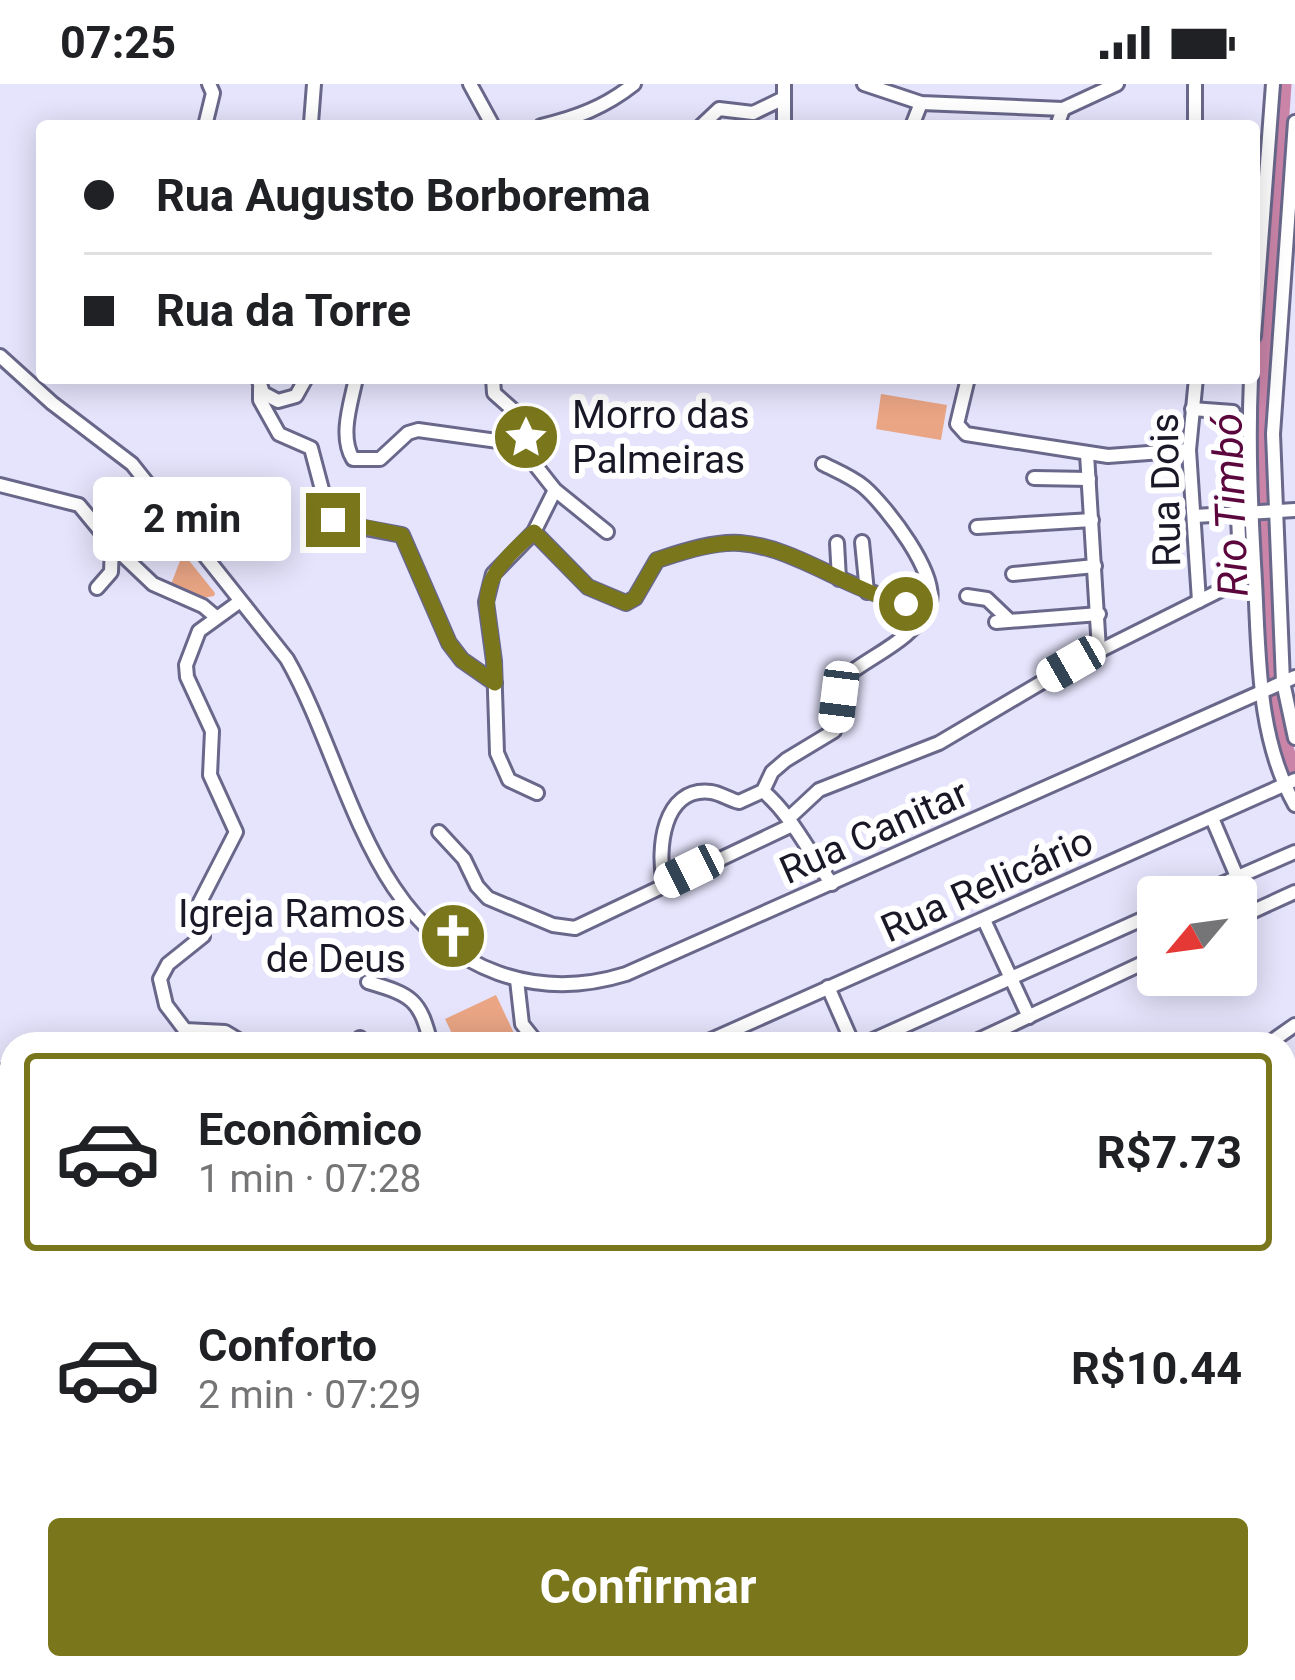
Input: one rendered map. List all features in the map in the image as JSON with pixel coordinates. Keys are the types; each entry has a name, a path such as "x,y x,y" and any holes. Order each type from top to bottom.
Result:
{"street":[{"path":"206,120 213,93 209,84"},
{"path":"311,120 314,84"},
{"path":"470,84 491,120"},
{"path":"562,120 589,112 634,84"},
{"path":"864,84 921,103 1064,109 1117,84"},
{"path":"1195,84 1195,120"},
{"path":"1260,256 1273,84"},
{"path":"707,120 718,109 753,113 784,91"},
{"path":"914,120 921,103"},
{"path":"1059,120 1064,109"},
{"path":"1295,122 1273,434 1277,684 1295,738"},
{"name":"Rua Canitar","path":"0,356 132,464 286,659 384,870 432,934 455,952 517,980 556,984 607,980 1277,684"},
{"path":"259,384 260,400 279,434 311,448 329,517 402,535 449,643 462,660 495,683"},
{"path":"260,384 273,400 289,400 303,384"},
{"path":"355,384 347,441 348,453 357,460 384,457 404,436 418,430 512,443 555,490 607,532"},
{"path":"493,384 494,393 521,417 522,426 512,443"},
{"path":"966,384 958,418 961,431 1108,457 1189,451"},
{"name":"Rua Dois","path":"1195,384 1189,451 1198,601"},
{"path":"439,832 469,864 484,895 563,928 588,923 791,821 819,790 939,742 1100,650 1238,582 1243,574 1248,512 1252,384"},
{"path":"1192,409 1233,412 1295,805"},
{"path":"1087,454 1100,650"},
{"path":"664,884 660,848 676,806 710,792 739,802 763,790 779,765 831,734 845,677 892,647 929,605 930,586 923,567 891,518 866,489 823,464"},
{"path":"1034,478 1089,478"},
{"path":"0,485 76,504 154,584 217,617"},
{"path":"537,793 509,780 499,760 487,588 500,565 534,532 555,490"},
{"path":"1195,516 1295,510"},
{"path":"976,527 1092,520"},
{"path":"534,532 588,587 626,603 635,598 649,569 663,557 715,544 748,544 867,592 929,605"},
{"path":"862,542 867,592"},
{"path":"837,543 839,579"},
{"path":"97,588 111,572 112,545"},
{"path":"1013,574 1095,566"},
{"path":"967,596 987,599 1003,621 1099,614"},
{"path":"225,1032 185,1030 166,1005 160,987 161,972 202,936 200,902 236,832 210,775 212,731 186,671 199,631 238,602"},
{"name":"Rua Relicário","path":"729,1032 1289,783"},
{"path":"763,790 791,821 832,884"},
{"path":"1212,818 1237,876"},
{"path":"1239,876 1295,852"},
{"path":"1257,910 1295,892"},
{"path":"984,920 1029,1017"},
{"path":"891,1032 1137,921"},
{"path":"996,1032 1137,966"},
{"path":"517,980 522,1024 528,1032"},
{"path":"368,982 416,1002 428,1032"},
{"path":"828,987 848,1032"}],"shaded area":[{"path":"881,394 947,405 941,440 876,429"},
{"path":"183,553 214,596 197,599 170,587"},
{"path":"496,995 513,1032 451,1032 445,1019"}],"waterway":[{"name":"Rio Timbó","path":"1284,84 1259,448 1275,711 1295,778"}],"place":[{"name":"Morro das Palmeiras","path":"526,437"},
{"name":"Igreja Ramos de Deus","path":"453,936"}],"route":[{"path":"333,520 402,535 449,643 462,660 495,683 485,611 487,588 500,565 534,532 588,587 626,603 635,598 657,560 736,543 772,551 906,604"}]}
